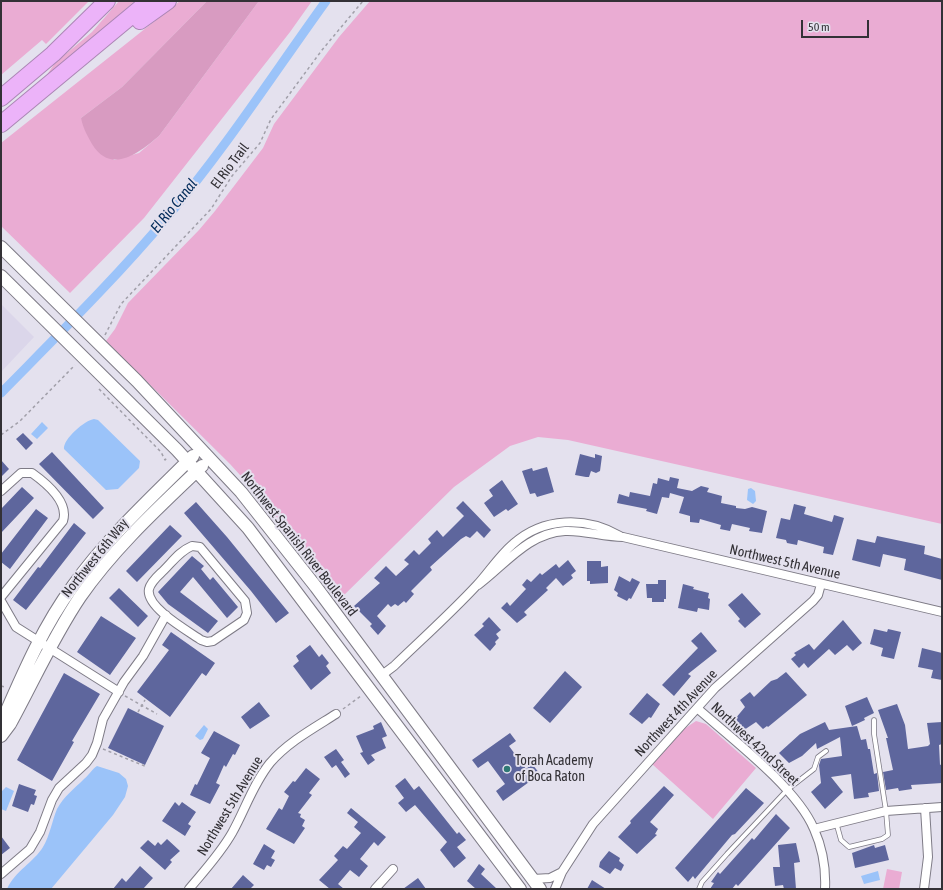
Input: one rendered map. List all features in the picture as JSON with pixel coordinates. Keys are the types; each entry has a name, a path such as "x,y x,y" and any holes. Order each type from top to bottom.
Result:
{"highway":[{"path":"89,18 102,1"},
{"path":"1,98 28,77 107,1"},
{"path":"1,124 149,1"},
{"path":"34,97 69,78 168,1"}],"main road":[{"name":"Northwest Spanish River Boulevard","path":"1,247 88,333 210,458 278,538 382,675 540,889"},
{"path":"1,276 197,470 248,528 310,608 520,889"},
{"name":"Northwest 6th Way","path":"1,724 38,642 73,586 98,554 132,515 200,448"},
{"name":"Northwest 6th Way","path":"1,736 10,724 49,649 80,597 107,563 142,524 210,458"},
{"path":"310,608 340,636 368,670 382,675"}],"street":[{"path":"1,491 21,473 32,473 62,502 65,514 63,521 1,596"},
{"name":"Northwest 5th Avenue","path":"382,675 394,666 478,585 526,544 546,534 565,531 623,537 942,612"},
{"path":"192,546 200,547 212,559 245,601 247,607 244,620 213,641 207,642 201,640 166,615 155,607 150,600 148,594 149,587 183,550 192,546"},
{"name":"Northwest 4th Avenue","path":"555,889 562,872 593,824 715,688 813,601 818,595 821,584"},
{"path":"1,601 16,627 122,694"},
{"path":"1,874 30,849 40,832 52,800 59,788 86,763 92,755 97,743 103,719 122,694 166,615"},
{"name":"Northwest 42nd Street","path":"697,708 787,790 814,829 824,864 825,889"},
{"name":"Northwest 5th Avenue","path":"189,889 220,851 232,833 252,790 271,763 296,740 336,714"},
{"path":"814,829 836,822 886,811 942,807"},
{"path":"924,889 928,857 925,808"},
{"path":"375,889 393,869"},
{"path":"533,879 550,878 562,872"}],"lane":[{"path":"836,822 841,840 849,847 886,837 889,833 874,734 874,720"},
{"path":"699,889 719,863 787,790 814,768 818,757 826,751"}],"path":[{"name":"El Rio Trail","path":"104,336 122,304 211,209 232,176 260,143 271,119 322,50 363,1"},
{"path":"1,435 20,421 77,362"},
{"path":"98,387 104,396 161,452 165,460"},
{"path":"1,686 5,687"},
{"path":"336,714 370,689"},
{"path":"122,694 157,714"},
{"path":"138,712 145,700"},
{"path":"103,749 147,767"}],"shaded area":[{"path":"1,1 89,1 46,44 42,40 1,75"},
{"path":"119,1 135,1 42,82 55,63 92,32"},
{"path":"180,1 207,1 122,87 81,118 114,160 139,153 159,136 259,1 312,1 290,32 144,218 70,293 1,226 1,143"},
{"path":"207,1 259,1 159,136 143,149 125,158 116,160 108,158 100,153 88,138 81,118 122,87"},
{"path":"370,1 942,1 942,524 568,440 538,437 510,446 454,487 339,600 269,507 230,464 106,341 115,329 128,303 199,230 215,211 263,148 274,124 339,37"},
{"path":"1,304 34,337 1,372"},
{"path":"696,721 706,724 756,768 713,819 652,764 684,729"},
{"path":"887,869 902,872 899,889 883,889"}],"water":[{"path":"94,419 98,420 140,461 139,468 118,489 106,490 64,449 67,440 80,426"},
{"path":"42,422 48,428 37,439 31,434"},
{"path":"751,488 755,491 756,501 753,504 747,500 748,489"},
{"path":"204,725 208,729 203,739 200,740 195,736"},
{"path":"97,766 119,773 126,779 128,786 125,797 113,815 51,889 7,889 15,877 43,847 57,809 63,800"},
{"path":"6,787 14,791 6,811 1,809 1,792"},
{"path":"878,871 880,880 864,884 861,876"}],"building":[{"path":"23,433 33,443 26,450 16,439"},
{"path":"52,452 104,508 93,519 39,464"},
{"path":"580,454 595,458 595,454 602,456 600,471 596,473 591,471 589,477 575,475"},
{"path":"1,460 9,469 1,477"},
{"path":"547,467 554,492 537,497 535,493 530,494 522,471 532,468 533,471"},
{"path":"670,477 679,479 677,488 692,491 701,486 709,488 707,492 722,496 721,503 736,506 736,508 745,509 752,507 767,511 762,533 749,531 750,528 732,524 730,531 720,529 721,525 700,519 699,523 690,522 690,516 679,513 684,497 670,493 669,498 662,497 657,514 646,511 647,509 617,503 619,494 629,497 630,492 650,496 653,483 657,484 658,478 669,481"},
{"path":"502,480 518,504 508,511 506,509 494,517 484,503 493,496 489,490"},
{"path":"22,487 34,498 1,533 1,509"},
{"path":"463,501 491,530 484,538 477,531 470,538 466,536 461,539 430,567 432,570 411,591 414,594 406,603 404,601 398,606 395,604 391,607 388,604 377,616 386,626 378,635 370,626 372,624 354,606 380,583 374,578 386,566 396,576 409,564 404,560 414,550 419,555 431,543 428,539 437,530 443,537 464,516 456,508"},
{"path":"196,502 227,537 289,613 276,623 251,591 184,513"},
{"path":"794,504 806,507 804,514 832,522 834,515 844,518 833,555 823,553 824,547 798,540 797,545 787,543 786,540 776,538 781,518 790,520"},
{"path":"36,509 48,518 10,569 1,562 1,554"},
{"path":"74,523 86,533 26,610 13,600 38,567 40,568"},
{"path":"170,525 182,536 137,582 126,571"},
{"path":"877,536 925,546 924,554 942,559 942,580 904,570 906,559 883,554 880,567 852,560 857,539 875,543"},
{"path":"192,556 204,566 201,569 210,580 213,577 238,607 227,618 193,577 180,592 218,621 208,633 168,604 158,592"},
{"path":"568,560 576,571 571,575 573,578 563,586 556,578 546,588 548,590 524,612 527,615 517,623 501,608 507,602 510,606 526,589 522,585 527,579 531,582 540,573 542,575 556,564 559,568"},
{"path":"587,561 601,561 601,567 608,566 608,583 590,584 590,581 587,581"},
{"path":"619,576 630,582 632,578 640,582 631,599 629,598 627,601 617,596 618,593 614,590"},
{"path":"658,580 666,580 666,599 664,599 664,602 652,602 652,598 647,598 646,584 658,584"},
{"path":"683,584 694,587 693,589 709,593 709,610 698,608 697,612 678,608"},
{"path":"119,588 148,616 138,627 109,598"},
{"path":"742,593 761,614 745,628 738,621 740,619 728,605"},
{"path":"101,616 136,638 110,675 77,652"},
{"path":"489,617 501,630 496,634 499,638 490,651 474,635 484,626 482,624"},
{"path":"843,620 862,643 853,651 847,645 835,655 829,649 808,668 804,663 799,668 791,659 796,655 794,653 809,644 814,650"},
{"path":"874,629 887,632 888,629 901,632 894,659 881,656 883,648 870,644"},
{"path":"171,632 215,663 206,676 202,673 170,717 137,692 169,650 162,645"},
{"path":"701,632 717,651 688,674 691,676 674,696 662,685 698,648 691,641"},
{"path":"310,645 319,657 322,654 329,663 326,666 331,673 311,690 293,666 299,661 296,656"},
{"path":"922,648 942,653 942,680 931,678 933,670 918,667"},
{"path":"565,671 582,687 550,723 533,708"},
{"path":"786,672 807,695 768,727 767,726 763,729 756,722 744,730 735,719 745,707 740,700 750,692 754,697 771,681 777,679"},
{"path":"64,673 100,694 72,741 74,742 52,781 17,760"},
{"path":"647,693 660,704 651,718 649,717 642,724 629,714"},
{"path":"867,697 874,713 864,718 865,720 852,726 845,706"},
{"path":"259,702 270,716 250,729 241,717"},
{"path":"897,704 905,725 908,749 928,746 930,744 927,723 942,722 942,744 939,745 940,765 942,764 942,783 911,785 912,789 899,791 898,788 886,790 883,772 893,770 886,738 888,738 878,710"},
{"path":"128,708 164,726 145,765 108,748"},
{"path":"381,722 387,736 382,738 386,748 371,755 375,760 368,765 360,753 363,752 356,736 374,729 373,726"},
{"path":"825,722 829,730 857,726 861,740 866,739 868,749 870,749 874,774 877,773 879,791 868,793 869,797 854,799 851,774 831,777 843,792 825,809 811,792 821,783 819,765 821,759 842,756 840,737 817,749 816,743 802,756 789,763 779,753 800,734"},
{"path":"214,731 240,745 226,767 224,765 216,783 220,785 210,804 190,795 195,784 197,785 210,758 201,753"},
{"path":"510,733 516,741 509,746 526,769 532,764 540,774 503,801 496,791 505,784 488,761 478,768 472,760"},
{"path":"336,749 344,760 341,762 350,774 345,778 336,765 332,768 324,757"},
{"path":"306,768 320,779 309,793 312,795 298,813 301,814 300,817 305,820 302,826 305,828 294,844 266,829 279,808 282,810 289,796 284,792 293,781 295,782"},
{"path":"405,778 414,790 419,786 457,834 459,832 466,840 457,847 466,858 454,868 440,850 447,842 415,805 406,812 398,803 404,798 395,786"},
{"path":"19,784 36,790 34,795 37,796 34,805 31,804 28,812 12,806"},
{"path":"664,786 674,795 650,822 658,829 655,834 657,835 637,854 618,837 631,823 630,821"},
{"path":"746,788 764,803 735,834 732,835 695,879 693,876 688,882 675,868"},
{"path":"175,802 179,806 182,802 196,812 188,824 191,826 185,836 162,821"},
{"path":"351,808 386,837 378,846 374,842 360,859 368,866 359,877 350,870 338,884 344,889 330,889 319,880 338,860 334,856 343,846 347,849 361,833 354,827 358,822 347,813"},
{"path":"776,814 790,828 738,886 736,884 732,889 710,889 714,883 711,882 718,872 720,874 752,838 754,840"},
{"path":"1,836 10,848 1,855"},
{"path":"167,839 180,851 170,860 172,862 165,870 140,848 148,840 155,846 158,842 161,845"},
{"path":"796,843 800,862 794,863 796,889 784,889 783,885 775,886 773,867 780,867 778,845"},
{"path":"264,844 275,851 271,858 275,860 271,867 267,865 264,870 253,864"},
{"path":"874,845 875,848 885,845 889,860 855,868 852,853"},
{"path":"609,851 620,858 619,861 624,865 621,871 615,868 610,874 599,867 600,862"},
{"path":"479,864 485,869 481,874 497,889 476,889 467,881"},
{"path":"140,866 153,878 143,889 113,889 122,878 126,882"},
{"path":"243,875 254,885 250,889 231,889"},
{"path":"418,878 426,889 403,889"},
{"path":"592,880 606,889 587,889"}],"waterway":[{"name":"El Rio Canal","path":"1,393 107,284 168,216 229,138 326,1"}],"place":[{"name":"Torah Academy of Boca Raton","path":"507,769"}]}
